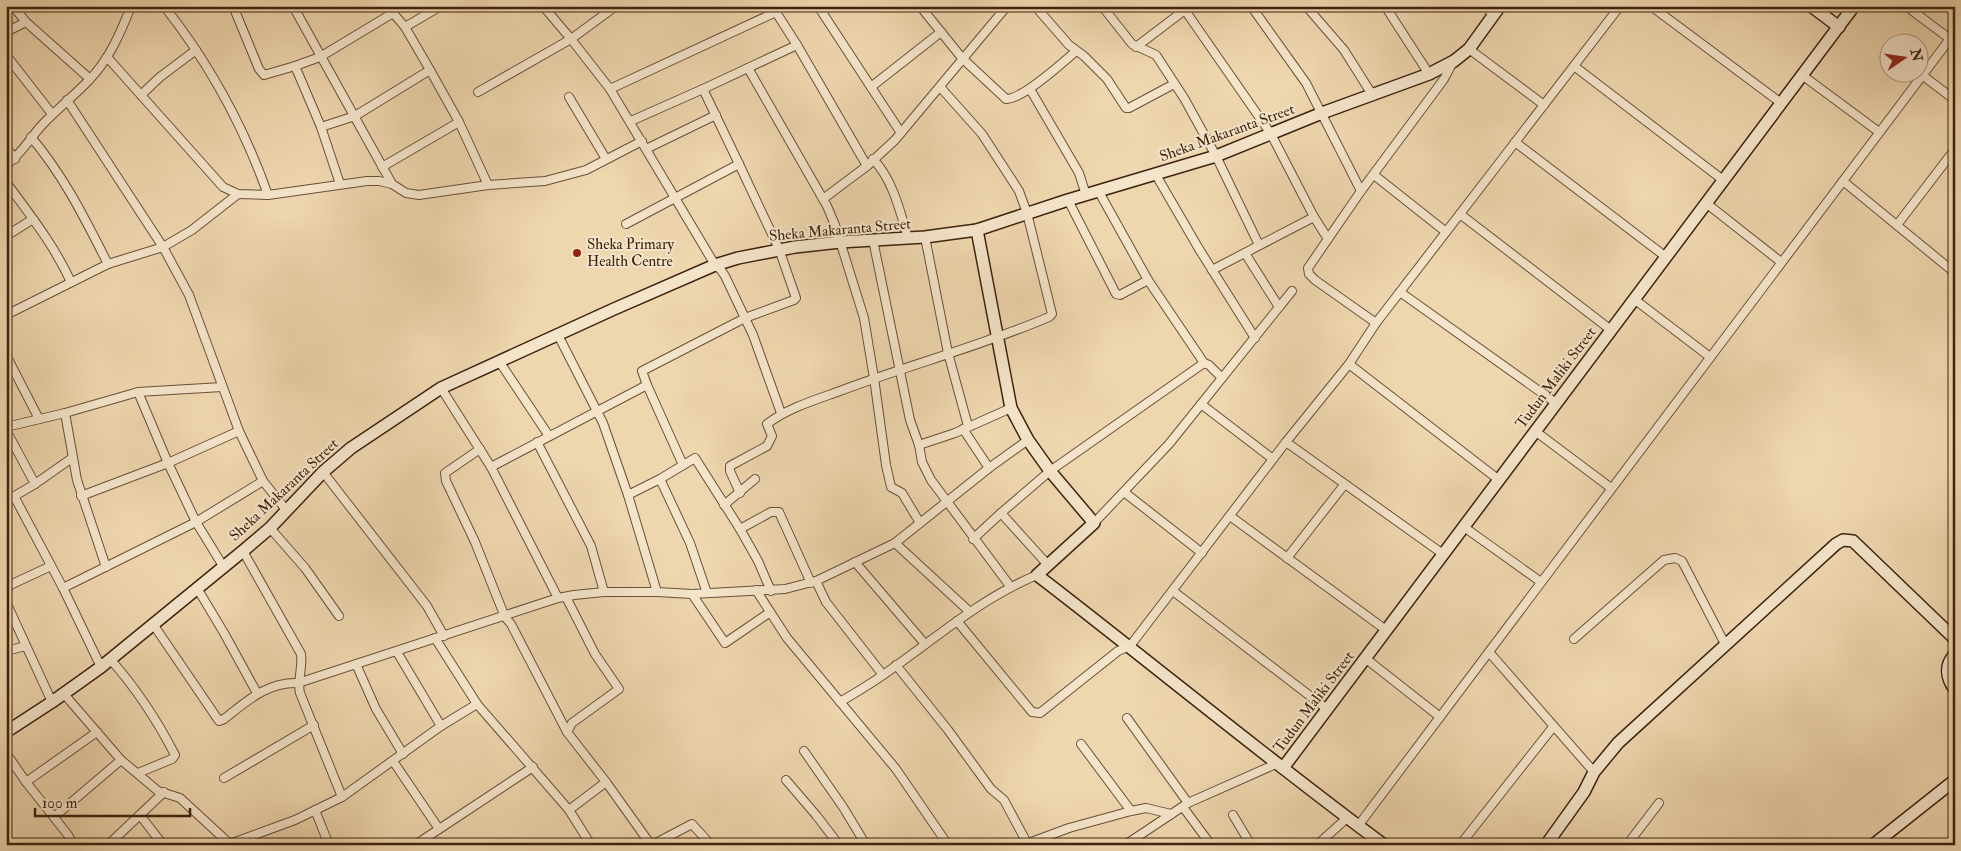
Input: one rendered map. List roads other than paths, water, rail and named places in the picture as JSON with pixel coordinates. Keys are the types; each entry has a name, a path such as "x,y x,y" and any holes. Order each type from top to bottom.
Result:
{"street":[{"path":"13,6 26,22 90,79"},
{"path":"6,165 15,159 31,137 52,114 90,79 107,57 131,6"},
{"path":"164,6 196,50 228,103 254,156 268,195"},
{"path":"233,6 261,74 268,74 320,57 393,13"},
{"path":"293,6 392,184"},
{"path":"387,6 405,28 430,70 459,122 488,185"},
{"path":"405,28 441,6"},
{"path":"543,6 610,89 631,121 715,265 725,276 754,335 781,413"},
{"path":"478,92 571,39 616,6"},
{"path":"818,6 901,133"},
{"path":"920,6 962,58 1006,99 1010,99 1030,89 1076,52"},
{"path":"1035,6 1076,52 1084,56 1107,79 1128,108 1174,84"},
{"path":"1102,6 1136,47 1156,55 1216,156 1259,245"},
{"path":"1251,6 1297,70 1322,114 1361,192"},
{"path":"1306,6 1344,50 1373,96"},
{"path":"1385,6 1429,74"},
{"path":"1486,6 1493,16"},
{"name":"Sheka Makaranta Street","path":"6,732 101,667 243,551 270,528 323,472 351,448 441,388 715,265 738,258 779,249 840,242 925,237 977,230 1068,200 1216,156 1429,74 1454,60 1469,48 1500,6"},
{"path":"957,621 1035,714 1040,713 1118,651 1130,646 1286,442 1349,364 1376,323 1620,6"},
{"path":"1651,6 1781,103"},
{"path":"1811,6 1839,27"},
{"name":"Tudun Maliki Street","path":"1280,766 1327,709 1854,6"},
{"path":"1906,6 1950,39"},
{"path":"823,199 867,166 901,133 941,88 1002,8"},
{"path":"1136,47 1186,8 1271,134 1314,217 1328,239"},
{"path":"610,89 774,9 867,166"},
{"path":"6,32 26,22"},
{"path":"871,86 941,32"},
{"path":"1928,67 1955,32"},
{"path":"631,121 703,90 797,45"},
{"path":"1469,48 1544,105"},
{"path":"141,95 160,77 196,50"},
{"path":"6,55 52,114"},
{"path":"107,57 224,187 238,194 268,195 340,184 379,181 392,184 406,193 419,194 488,185 545,181 586,170 642,142"},
{"path":"1376,323 1309,274 1308,268 1444,79 1454,60"},
{"path":"295,66 321,127 340,184"},
{"path":"1574,66 1723,180"},
{"path":"748,68 836,225 864,318 891,487 902,493 920,523"},
{"path":"321,127 354,116 430,70"},
{"path":"1802,75 1879,132"},
{"path":"1928,80 1955,100"},
{"path":"1358,826 1917,82"},
{"path":"740,493 730,471 730,466 767,446 772,436 768,423 781,413 874,378 998,336 1049,317 1052,314 1027,213 1019,191 982,134 941,88"},
{"path":"1030,89 1079,173 1086,195"},
{"path":"683,465 642,371 745,318 796,298 779,249 703,90"},
{"path":"569,97 606,159"},
{"path":"67,100 163,247 189,295 239,431 263,481 287,511"},
{"path":"646,149 716,115"},
{"path":"382,167 459,122"},
{"path":"31,137 47,156 75,199 108,264"},
{"path":"1516,142 1666,257"},
{"path":"6,147 15,159"},
{"path":"1898,226 1955,149"},
{"path":"873,159 884,171 897,202 908,238"},
{"path":"626,224 739,164"},
{"path":"1156,174 1212,270 1255,338"},
{"path":"1374,176 1446,232"},
{"path":"1843,181 1954,270"},
{"path":"6,182 59,256 71,282"},
{"path":"1099,192 1148,280 1204,363 1209,365 1222,378"},
{"path":"6,315 108,264 163,247 192,230 238,194"},
{"path":"1068,200 1116,294 1120,295 1148,280"},
{"path":"1706,204 1781,262"},
{"path":"1460,214 1611,330"},
{"path":"1212,270 1314,217"},
{"path":"6,236 33,219"},
{"path":"977,230 1011,408 1028,440 1050,471 1094,523"},
{"path":"925,237 948,353 966,428 989,468"},
{"path":"873,240 910,420 919,445 922,462 931,480 973,539 1010,586"},
{"path":"1245,253 1279,307"},
{"path":"840,702 883,675 957,621 1010,586 1037,576 1094,523 1169,444 1292,291"},
{"path":"1400,292 1556,403"},
{"path":"1634,299 1710,357"},
{"path":"558,335 603,423 628,495 657,592"},
{"path":"6,355 39,419"},
{"path":"499,361 550,436"},
{"path":"973,539 1000,513 1050,471 1204,363"},
{"path":"1349,364 1499,480"},
{"path":"491,467 647,385"},
{"path":"35,484 6,429 138,392 222,387"},
{"path":"441,388 491,467 562,598 595,654 619,689 572,723 567,732"},
{"path":"138,392 168,463 196,522 223,566"},
{"path":"1201,404 1273,459"},
{"path":"919,445 966,428 1011,408"},
{"path":"65,413 72,458 81,496 106,567"},
{"path":"81,496 168,463 239,431"},
{"path":"1535,431 1611,488"},
{"path":"153,624 219,721 257,693 286,682 298,683 562,598 604,592 692,594 756,590 771,591 813,582 894,543 989,468 1028,440"},
{"path":"538,442 591,546 604,592"},
{"path":"1286,442 1443,554"},
{"path":"480,449 445,473 445,476 475,542 505,616 511,624 567,732 651,845 692,824 711,845"},
{"path":"72,458 10,499 63,588 101,667"},
{"path":"628,495 695,458 697,459 758,561 771,591"},
{"path":"323,472 427,606 444,636"},
{"path":"660,479 690,543 707,593"},
{"path":"724,505 755,479"},
{"path":"63,588 196,522 263,481"},
{"path":"1287,558 1344,485"},
{"path":"1124,492 1202,553"},
{"path":"740,530 771,512 779,512 813,582 826,602 883,675"},
{"path":"1000,513 1048,565"},
{"path":"1230,516 1386,630"},
{"path":"1464,527 1541,582"},
{"path":"270,528 304,568 339,616"},
{"path":"1546,845 1584,792 1594,772 1618,743 1836,544 1843,540 1853,541 1955,639"},
{"path":"894,543 970,612"},
{"path":"243,551 302,654 298,683 300,693 342,797"},
{"path":"1574,639 1664,560 1675,558 1682,561 1726,646"},
{"path":"855,562 925,644"},
{"path":"6,593 10,585 51,566"},
{"path":"1037,576 1130,646 1280,766 1384,845"},
{"path":"197,588 257,693"},
{"path":"756,590 769,613 787,638 896,769 948,845"},
{"path":"1173,591 1327,709"},
{"path":"692,594 725,643 769,613"},
{"path":"6,602 52,702"},
{"path":"435,638 477,704 569,810 592,845"},
{"path":"6,651 26,646"},
{"path":"397,652 441,726"},
{"path":"1489,652 1594,772"},
{"path":"1955,654 1950,660 1947,669 1948,677 1955,690"},
{"path":"1365,658 1440,717"},
{"path":"110,659 133,686 175,755 172,759 138,774"},
{"path":"356,664 380,717 403,754"},
{"path":"896,665 948,730 991,789 1004,800 1025,844 1069,828 1131,811 1146,808 1171,814"},
{"path":"64,694 121,760 158,791 180,798 229,844 295,820 342,797 441,726 477,704"},
{"path":"1127,718 1211,845"},
{"path":"224,778 314,726"},
{"path":"1460,845 1553,727"},
{"path":"26,782 97,732"},
{"path":"1081,744 1131,811"},
{"path":"804,751 843,807 866,845"},
{"path":"6,753 73,845"},
{"path":"54,817 121,760"},
{"path":"393,761 439,829"},
{"path":"1125,845 1185,805 1280,766"},
{"path":"415,845 533,767"},
{"path":"786,780 839,845"},
{"path":"1873,845 1955,780"},
{"path":"569,810 606,782"},
{"path":"108,845 164,792"},
{"path":"1627,845 1659,802"},
{"path":"315,810 329,845"},
{"path":"140,815 163,845"},
{"path":"1233,815 1251,845"},
{"path":"1317,845 1347,818"}],"place":[{"name":"Sheka Primary Health Centre","path":"577,253"}]}
